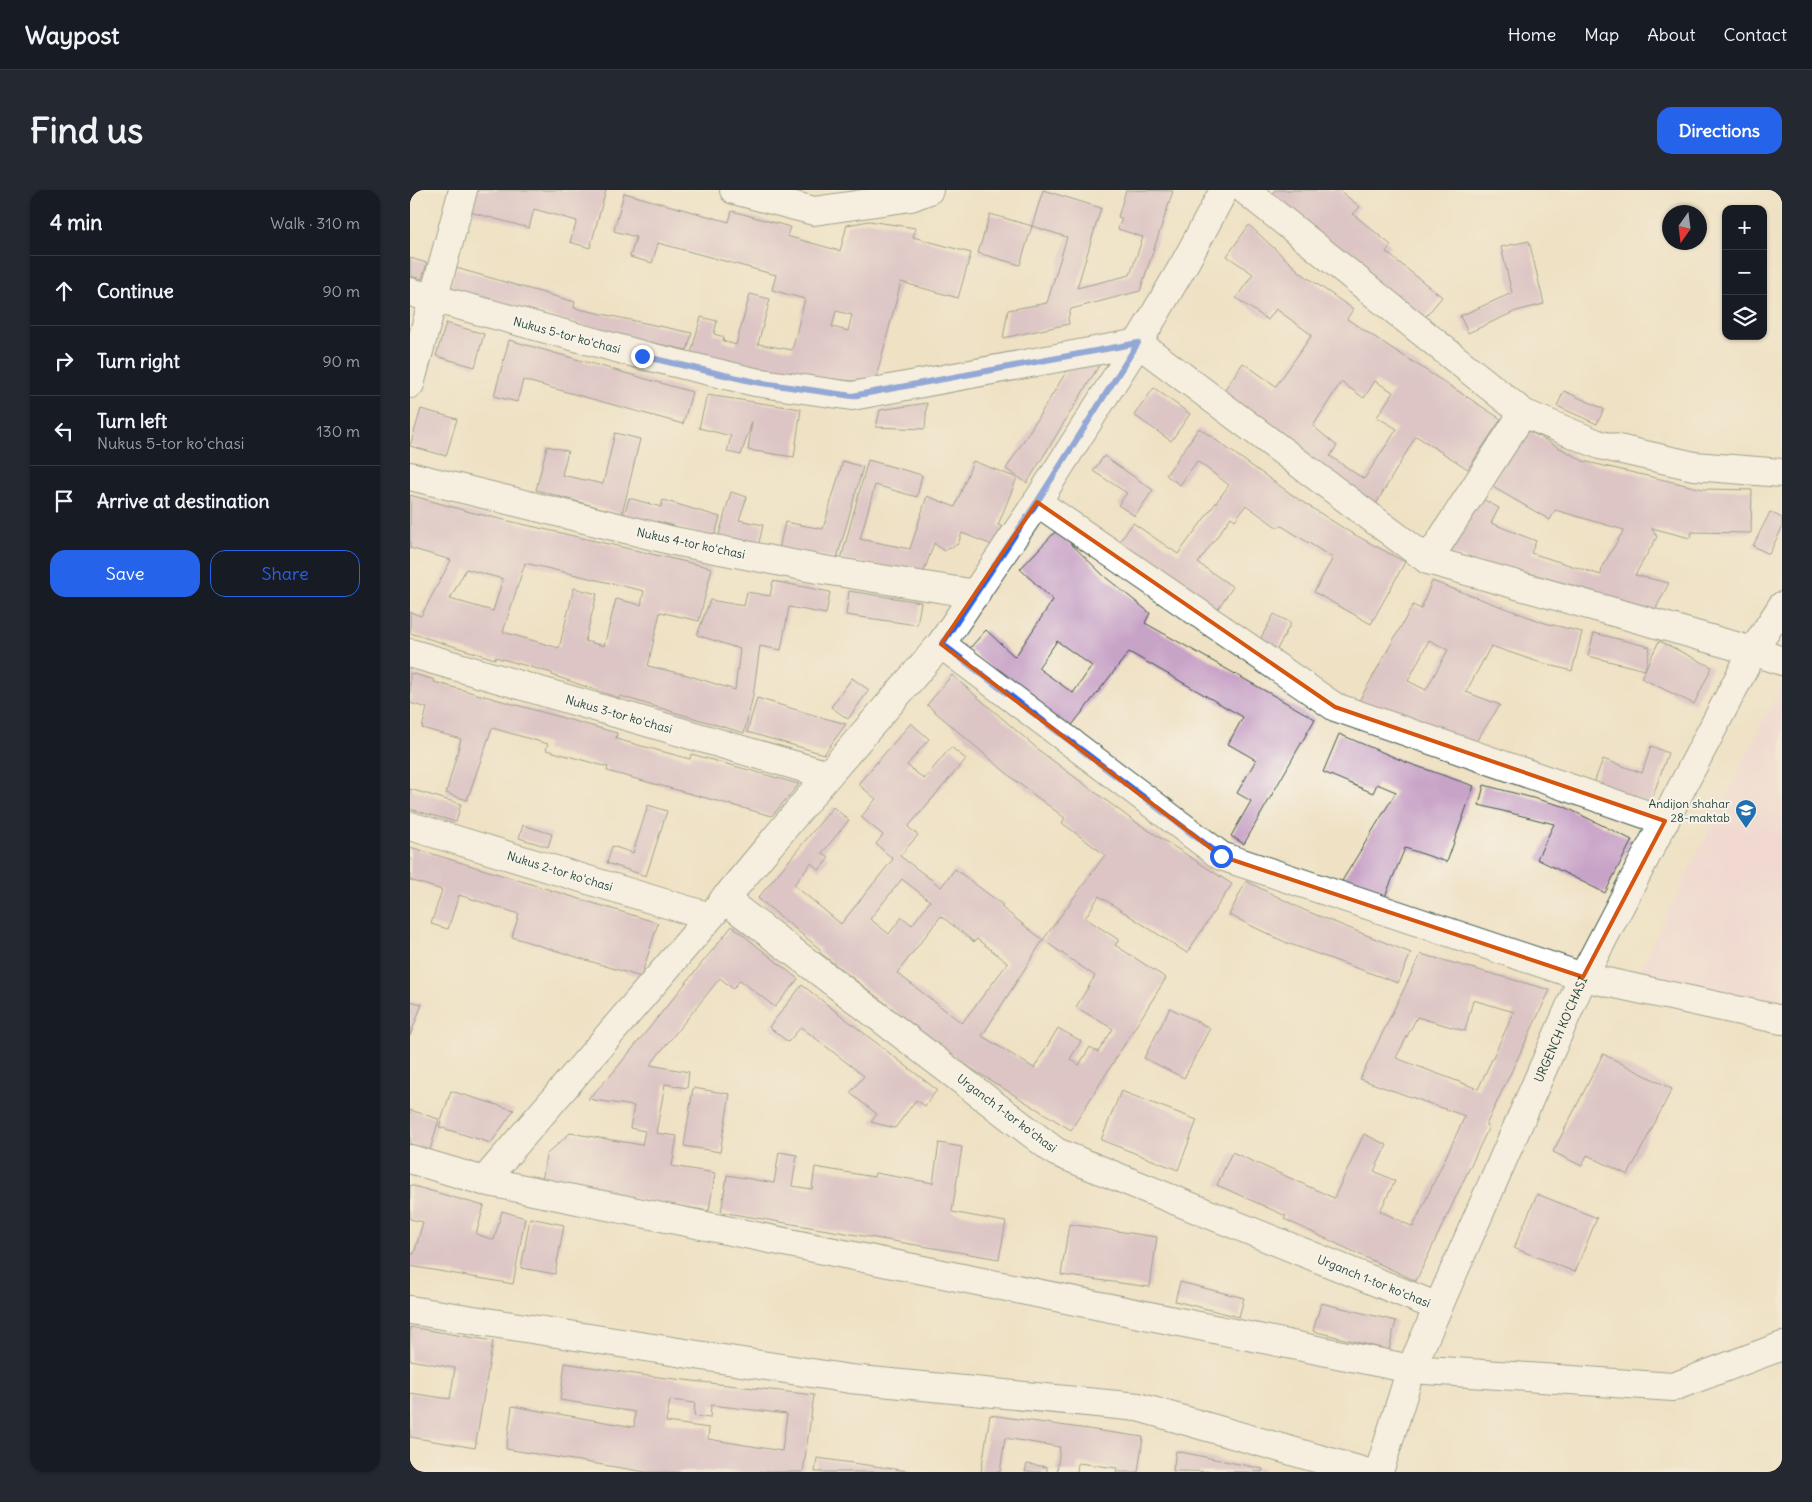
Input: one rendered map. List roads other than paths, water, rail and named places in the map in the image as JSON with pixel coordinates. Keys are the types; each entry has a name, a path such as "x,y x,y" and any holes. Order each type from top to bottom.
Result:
{"street":[{"path":"410,384 421,296 463,190"},
{"path":"734,190 814,211 911,197 929,190"},
{"path":"484,1181 828,775 942,644 1037,502 1138,343 1186,261 1224,190"},
{"path":"1245,190 1523,413 1600,445 1694,466 1782,473"},
{"name":"Nukus 5-tor koʻchasi","path":"421,296 642,356 755,382 852,396 1138,343"},
{"path":"1138,343 1428,560 1753,651 1782,661"},
{"path":"1428,560 1523,413"},
{"name":"Nukus 4-tor koʻchasi","path":"410,476 674,541 818,570 976,594"},
{"path":"1037,502 1335,707 1664,821"},
{"name":"URGENCH KO'CHASI","path":"1379,1472 1411,1369 1583,977 1753,651 1782,606"},
{"path":"942,644 1221,856 1583,977 1782,1020"},
{"name":"Nukus 3-tor koʻchasi","path":"410,653 828,775"},
{"name":"Nukus 2-tor koʻchasi","path":"410,826 717,908"},
{"name":"Urganch 1-tor koʻchasi","path":"717,908 1056,1152 1438,1307"},
{"path":"410,1159 484,1181 1411,1369 1673,1387 1782,1346"},
{"path":"410,1310 850,1379 1138,1407 1365,1472"}],"place":[{"name":"Andijon shahar 28-maktab","path":"1746,829"}]}
